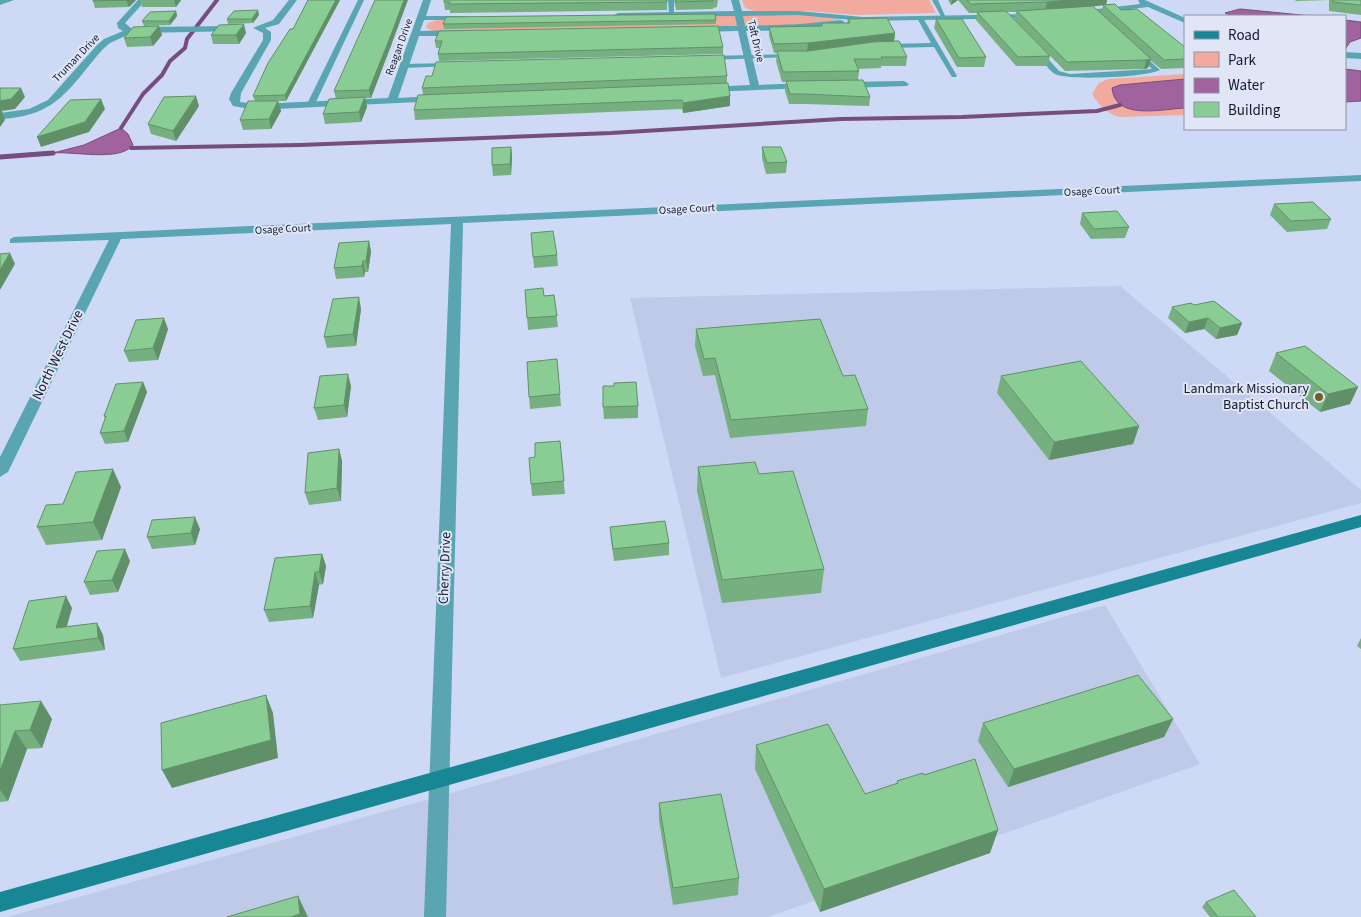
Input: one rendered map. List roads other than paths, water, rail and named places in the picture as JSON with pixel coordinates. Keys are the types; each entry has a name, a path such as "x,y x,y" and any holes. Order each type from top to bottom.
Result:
{"main road":[{"path":"0,902 1361,522"}],"street":[{"path":"0,3 10,0"},
{"path":"142,0 121,23 124,29 129,31 257,28 276,22 293,0"},
{"name":"Reagan Drive","path":"392,101 428,0"},
{"name":"Taft Drive","path":"735,0 755,87"},
{"path":"1140,0 1184,21"},
{"path":"1075,14 1097,15 1148,5"},
{"path":"605,15 798,13 863,19"},
{"path":"691,29 808,26 863,19 944,17 1009,19 1045,15"},
{"path":"421,18 472,17"},
{"path":"257,28 267,32 267,40 236,93 234,99 236,104 256,107 447,99"},
{"name":"Truman Drive","path":"0,116 30,113 42,109 100,47 107,41 129,31"},
{"path":"416,34 468,33"},
{"path":"1346,55 1361,56"},
{"path":"839,85 904,84"},
{"path":"701,89 820,85"},
{"name":"Osage Court","path":"14,241 1361,178"},
{"name":"Cherry Drive","path":"435,917 457,220"},
{"name":"North West Drive","path":"0,472 116,237"}],"lane":[{"path":"312,104 362,0"},
{"path":"671,0 672,14"},
{"path":"935,0 944,17"},
{"path":"920,18 954,76"},
{"path":"883,46 936,45"},
{"path":"1035,48 1057,72 1069,76 1144,73 1157,70 1133,47"},
{"path":"704,58 800,56"},
{"path":"403,66 463,64"}],"water":[{"path":"1240,9 1302,15 1229,15 1225,13"},
{"path":"1346,20 1361,22 1361,38 1350,42 1346,48"},
{"path":"1346,69 1361,71 1361,101 1346,102"},
{"path":"1184,79 1184,108 1153,111 1130,109 1121,105 1115,98 1112,88 1120,85"},
{"path":"121,128 128,134 133,145 127,150 118,153 96,155 53,153 84,145"}],"waterway":[{"path":"121,128 143,94 162,75 170,61 185,48 187,39 217,0"},
{"path":"131,148 300,145 611,133 841,119 962,117 1097,111 1120,105"},
{"path":"0,157 53,153"}],"place":[{"name":"Landmark Missionary Baptist Church","path":"1319,397"}]}
